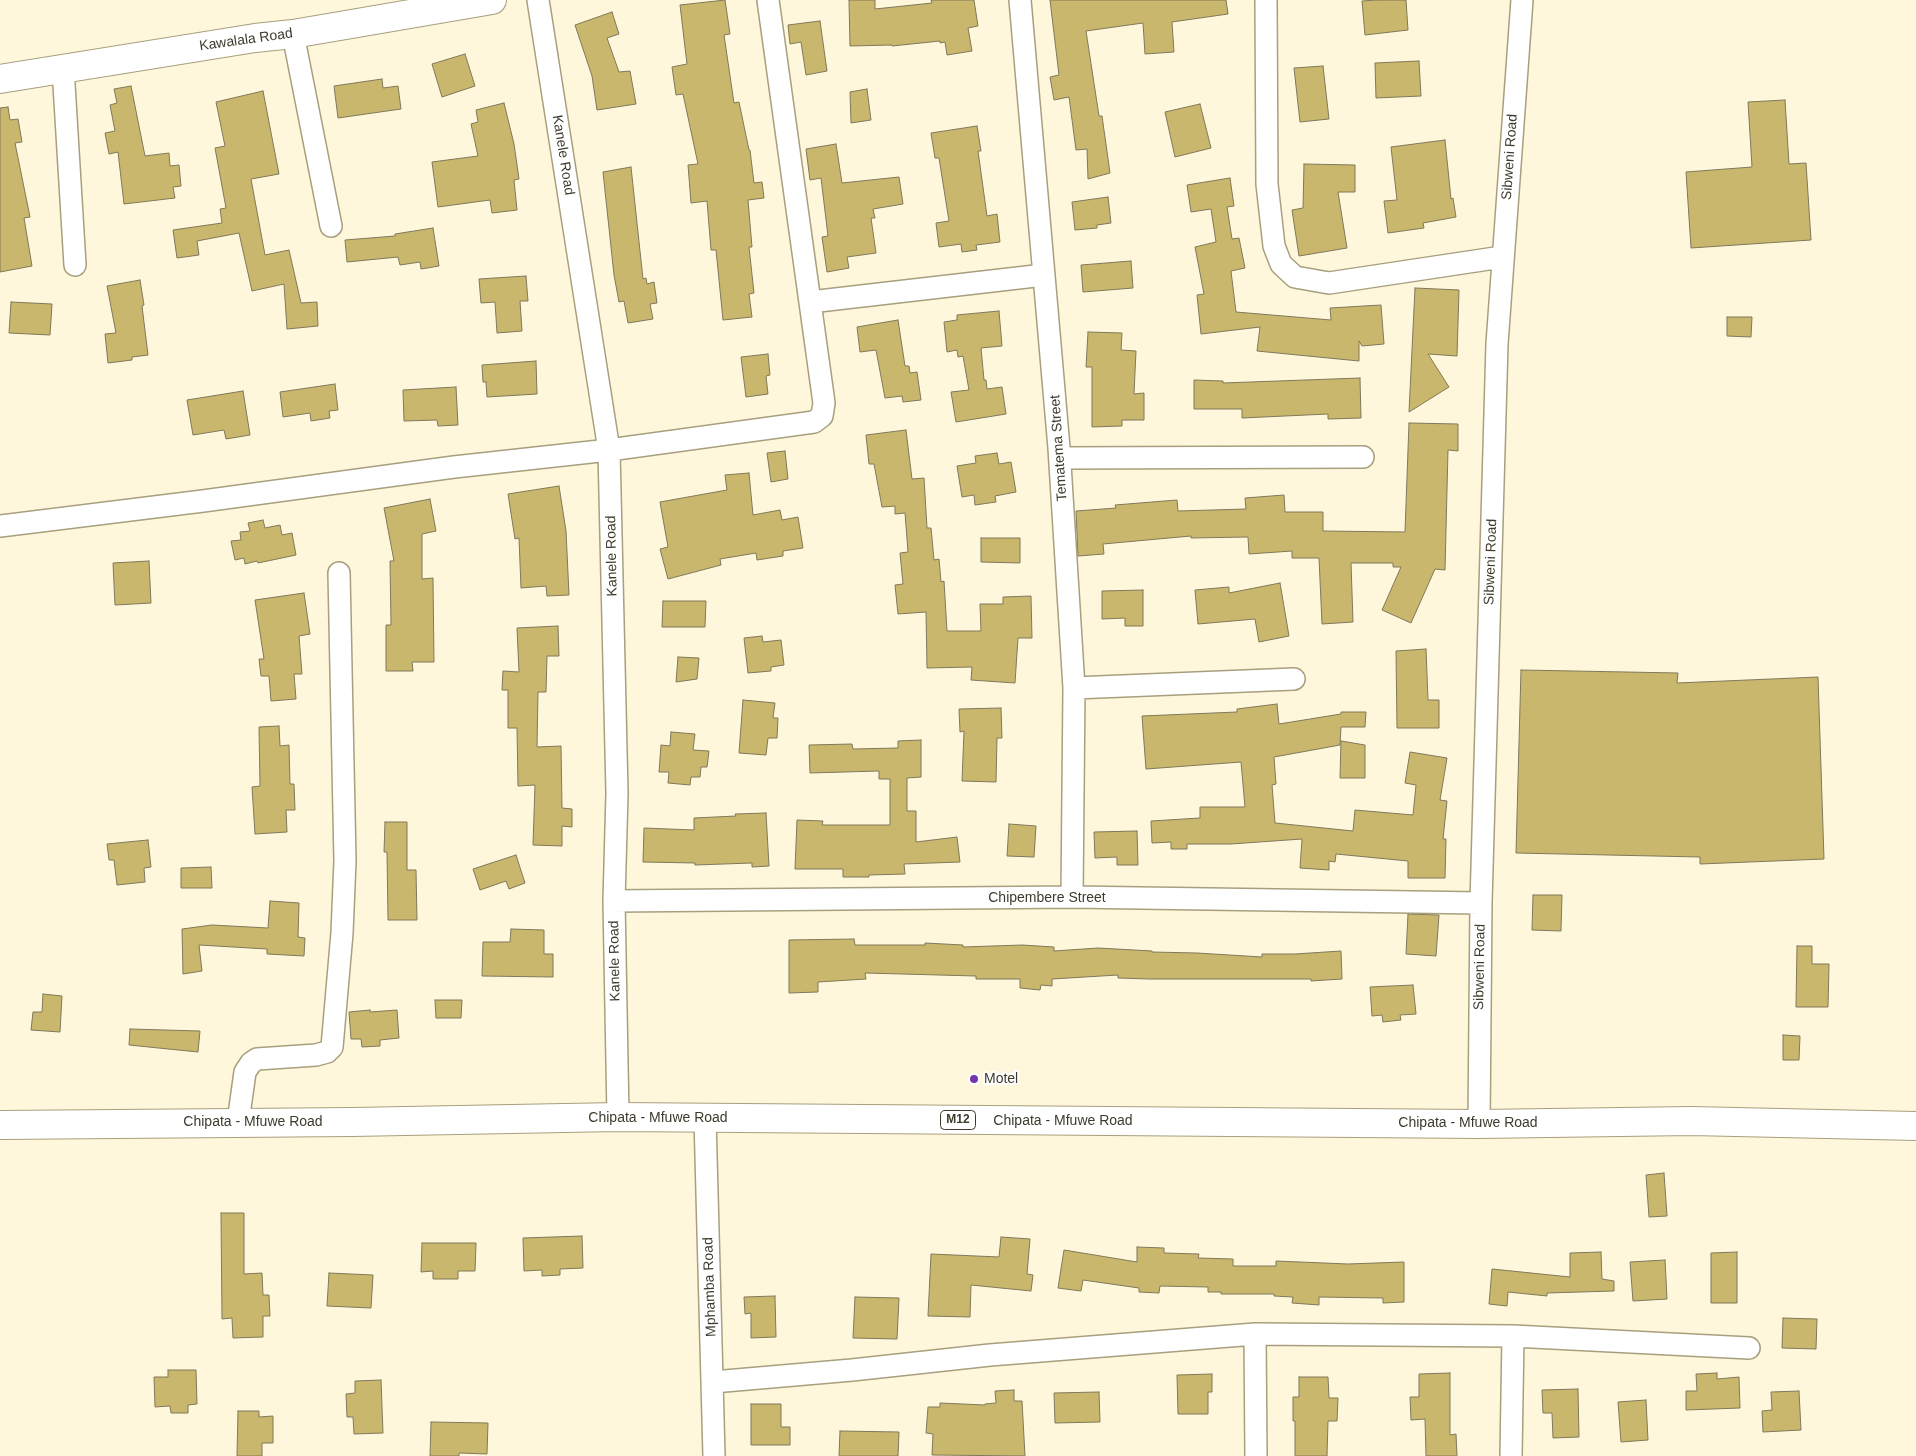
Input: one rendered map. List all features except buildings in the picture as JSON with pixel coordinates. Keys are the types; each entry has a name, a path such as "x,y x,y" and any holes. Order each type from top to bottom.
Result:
{"main road":[{"name":"Kawalala Road","path":"0,79 255,38 293,34 492,0"},
{"name":"Chipata - Mfuwe Road","path":"0,1125 618,1117 1479,1124 1692,1121 1916,1126"}],"street":[{"name":"Kanele Road","path":"538,0 609,450 617,793 614,901 618,1117"},
{"path":"0,526 213,500 454,467 609,450 814,422 822,416 824,403 768,0"},
{"name":"Tematema Street","path":"1020,0 1060,458 1074,688 1072,897"},
{"path":"1266,0 1267,184 1274,246 1281,264 1296,277 1329,283 1502,257"},
{"name":"Sibweni Road","path":"1479,1124 1481,903 1497,354 1502,257 1522,0"},
{"path":"293,34 331,226"},
{"path":"64,68 75,265"},
{"path":"810,302 1044,275"},
{"path":"1060,458 1363,457"},
{"path":"238,1122 245,1072 251,1063 257,1059 316,1055 327,1052 332,1047 342,933 345,862 339,573"},
{"path":"1074,688 1294,679"},
{"name":"Chipembere Street","path":"614,901 1072,897 1481,903"},
{"name":"Mphamba Road","path":"705,1118 714,1456"},
{"path":"713,1382 852,1370 990,1355 1255,1334 1513,1336 1748,1348"},
{"path":"1255,1334 1256,1456"},
{"path":"1511,1456 1513,1336"}],"place":[{"name":"Motel","path":"974,1079"}]}
